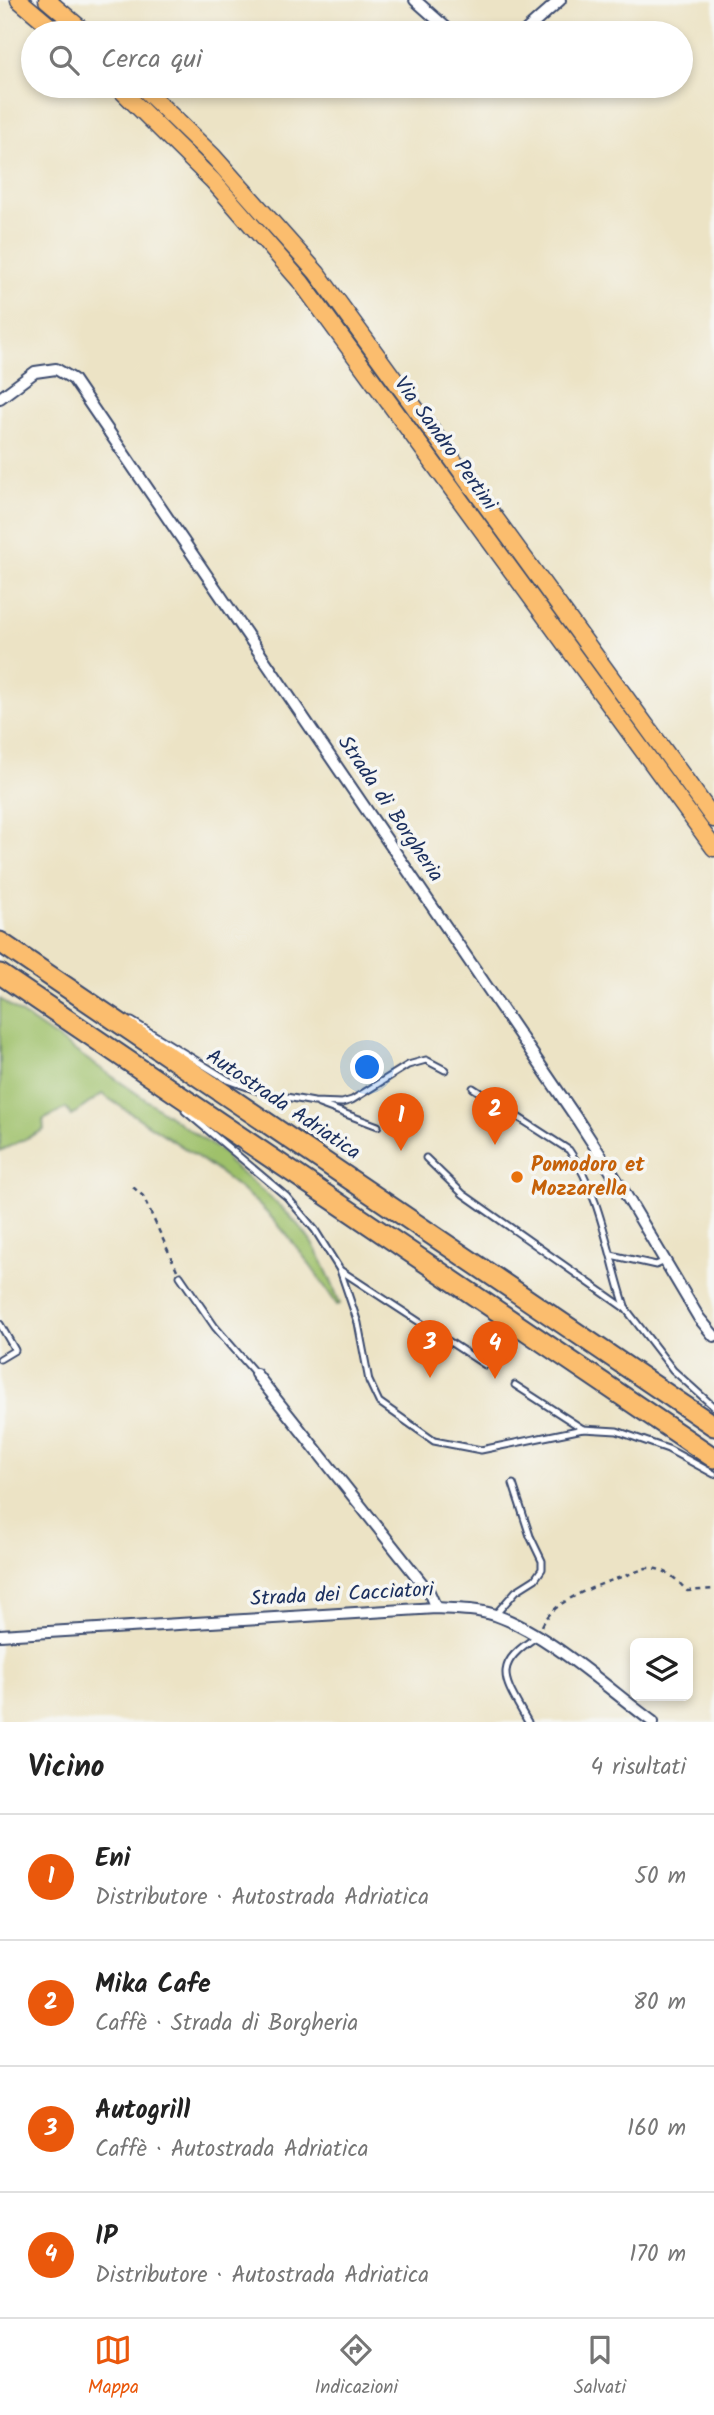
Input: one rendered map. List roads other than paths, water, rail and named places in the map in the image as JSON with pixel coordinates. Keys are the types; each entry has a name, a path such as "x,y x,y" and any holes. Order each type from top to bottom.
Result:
{"highway":[{"name":"Autostrada Adriatica","path":"0,942 714,1426"},
{"path":"0,974 714,1458"}],"main road":[{"path":"19,0 44,21"},
{"path":"47,0 72,21"},
{"name":"Via Sandro Pertini","path":"129,98 213,181 301,282 714,848"},
{"name":"Via Sandro Pertini","path":"153,98 213,156 317,273 714,819"}],"street":[{"path":"415,0 439,21"},
{"path":"536,21 560,0"},
{"name":"Strada di Borgheria","path":"0,398 35,372 56,369 73,379 572,1110 699,1318 714,1336"},
{"path":"256,1374 429,1592 436,1608"},
{"name":"Strada dei Cacciatori","path":"0,1635 436,1608 466,1609 495,1615 538,1636 653,1722"}],"lane":[{"path":"78,993 142,1026 228,1080 264,1093 314,1102 342,1103 352,1100 408,1065 426,1060 445,1070"},
{"path":"90,1034 240,1155 287,1197 315,1230 340,1270 358,1323 369,1381 379,1402 434,1441 481,1450 583,1429 617,1432 668,1449 714,1474"},
{"path":"473,1088 569,1150 590,1186 626,1309"},
{"path":"314,1102 378,1126"},
{"path":"426,1158 463,1194 626,1309 673,1370 714,1407"},
{"path":"611,1255 656,1265 665,1261"},
{"path":"340,1270 485,1365"},
{"path":"180,1276 215,1327 256,1374"},
{"path":"0,1324 15,1350 0,1359"},
{"path":"516,1385 583,1429"},
{"path":"495,1615 516,1591 535,1579 542,1569 542,1561 530,1536 513,1483"},
{"path":"528,1722 510,1690 506,1669 509,1658 518,1648 538,1636"}],"place":[{"name":"Mika Cafe","path":"495,1145"},
{"name":"Eni","path":"401,1151"},
{"name":"Pomodoro et Mozzarella","path":"517,1177"},
{"name":"Autogrill","path":"430,1378"},
{"name":"IP","path":"495,1379"}]}
